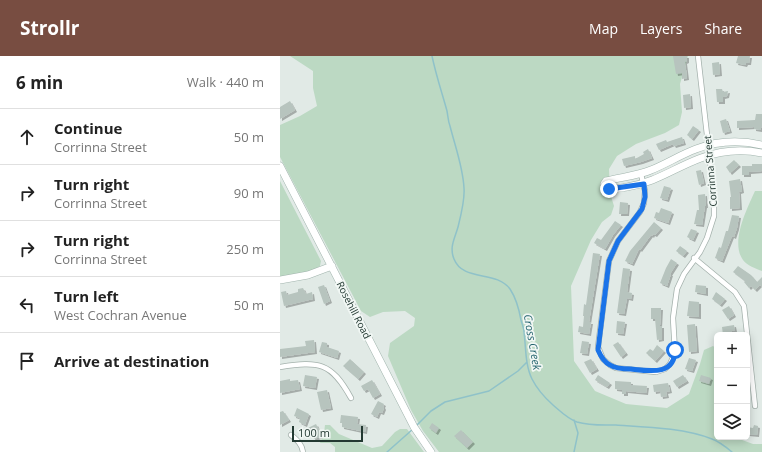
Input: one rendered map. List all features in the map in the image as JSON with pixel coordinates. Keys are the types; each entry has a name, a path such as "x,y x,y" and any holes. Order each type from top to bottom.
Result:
{"street":[{"name":"Corrinna Street","path":"641,174 644,184 645,197 642,209 618,241 609,261 598,347 601,356 605,361 616,368 653,372 662,370 670,364 675,353 673,321 675,298 684,274 694,258 700,252 705,242 714,216 714,196 710,156 698,56"},
{"path":"762,145 728,142 708,146 696,149 641,174 606,181 604,184 606,188 609,189 644,184 701,158 732,151 762,153"},
{"name":"Rosehill Road","path":"280,166 414,427 431,452"},
{"path":"694,258 735,292 744,306 755,406"},
{"path":"280,280 308,275 332,266"},
{"path":"280,367 302,364 323,366 336,375 352,398"},
{"path":"291,435 302,446 303,452"}],"green space":[{"path":"290,56 688,56 680,84 682,112 679,125 665,133 636,144 617,156 609,169 610,193 614,206 611,215 602,222 591,240 571,286 574,361 595,391 626,404 667,408 689,394 704,350 713,346 714,440 742,440 753,444 762,444 762,452 439,452 423,431 411,410 388,356 390,343 414,326 415,318 405,311 383,312 370,317 361,311 280,157 280,125 317,106 313,88 313,71"},
{"path":"280,181 321,261 320,266 311,271 280,277"},
{"path":"755,191 762,191 762,271 744,262 739,253 738,244 744,216"},
{"path":"325,425 330,425 339,434 372,448 382,446 395,432 400,429 407,429 424,452 335,452 335,447 330,443 320,443"}],"building":[{"path":"673,56 687,56 687,61 685,62 687,78 682,79 682,73 676,74"},
{"path":"738,56 750,56 749,63 746,63 745,65 736,63"},
{"path":"719,62 720,74 713,75 712,63"},
{"path":"716,89 722,89 723,92 728,91 727,96 723,97 723,102 717,102"},
{"path":"690,94 691,107 684,108 683,95"},
{"path":"290,101 295,110 280,119 280,107"},
{"path":"756,114 762,114 762,126 760,130 754,129 754,127 737,128 737,121 755,120"},
{"path":"726,119 730,131 723,133 720,121"},
{"path":"693,126 699,130 692,139 687,135"},
{"path":"682,137 684,143 674,146 673,144 659,150 656,144 666,140 667,142"},
{"path":"648,149 652,158 624,166 622,159 635,156 635,159 644,154 643,152"},
{"path":"734,160 739,165 730,173 726,167"},
{"path":"752,164 762,164 762,171 749,172 749,175 742,175 742,166 752,166"},
{"path":"701,170 704,183 699,185 696,171"},
{"path":"740,179 742,191 739,192 740,208 730,209 731,197 729,181"},
{"path":"664,186 671,188 667,200 660,198"},
{"path":"705,194 706,206 702,225 694,224 697,210 699,210 698,195"},
{"path":"620,202 628,203 627,214 619,214"},
{"path":"661,208 672,212 668,223 654,218 656,212 659,213"},
{"path":"732,215 739,216 737,228 734,237 732,236 722,261 715,258 719,247 721,248 726,231 728,231"},
{"path":"615,221 621,225 605,249 594,243 597,238 601,240"},
{"path":"654,222 661,228 655,235 651,235 640,250 639,249 632,264 625,261 630,251"},
{"path":"691,229 697,231 693,240 687,237"},
{"path":"680,246 687,251 683,256 676,251"},
{"path":"593,253 600,254 589,322 591,322 589,334 578,332 579,326 583,327 584,304 586,305"},
{"path":"671,259 677,263 670,274 667,286 660,283"},
{"path":"738,266 751,275 757,282 762,277 762,287 760,285 755,290 751,286 749,288 744,282 745,281 733,272"},
{"path":"623,268 630,269 627,292 632,293 631,299 627,298 624,314 617,313"},
{"path":"324,285 330,301 324,304 318,287"},
{"path":"696,285 706,286 706,294 695,292"},
{"path":"303,288 306,294 312,292 313,299 284,306 281,292 286,291 287,295 298,292 298,289"},
{"path":"716,292 725,299 720,305 712,299"},
{"path":"689,301 699,302 699,317 687,316"},
{"path":"729,306 734,315 728,319 722,310"},
{"path":"651,308 661,308 660,326 662,326 662,339 657,340 655,319 651,319"},
{"path":"617,321 625,322 623,334 616,333"},
{"path":"695,324 697,351 689,352 687,325"},
{"path":"734,325 735,330 731,332 723,332 722,327"},
{"path":"314,340 315,352 280,357 280,349 306,346 305,341"},
{"path":"582,341 589,342 587,354 580,353"},
{"path":"322,342 327,343 327,347 339,351 337,358 319,352"},
{"path":"618,342 626,353 621,357 613,345"},
{"path":"657,345 664,351 655,361 646,353 650,349 653,351"},
{"path":"689,358 696,360 692,371 685,369"},
{"path":"350,359 364,372 358,379 343,366"},
{"path":"591,359 597,369 590,373 584,362"},
{"path":"305,375 317,377 315,388 303,386"},
{"path":"598,375 610,383 607,387 595,380"},
{"path":"683,375 687,381 677,387 673,381"},
{"path":"701,375 711,378 709,384 699,381"},
{"path":"290,379 290,381 298,380 300,389 280,393 280,381"},
{"path":"372,380 380,394 373,398 368,389 364,391 361,386"},
{"path":"615,381 631,382 631,385 647,386 646,393 626,391 626,394 622,394 622,390 615,389"},
{"path":"668,383 670,391 666,392 667,396 661,397 660,391 654,392 653,385"},
{"path":"327,390 331,408 321,410 317,392"},
{"path":"378,401 384,404 384,408 382,413 379,412 377,417 371,414"},
{"path":"297,408 309,414 305,425 299,422 300,418 294,416"},
{"path":"283,411 289,420 280,425 280,412"},
{"path":"341,415 358,417 357,424 366,425 365,432 342,427 342,423 340,423"},
{"path":"432,423 439,428 436,433 429,428"},
{"path":"316,424 322,436 314,439 308,428"},
{"path":"754,425 758,426 757,435 750,434 750,428 753,428"},
{"path":"461,430 473,442 467,448 454,436"}],"waterway":[{"name":"Cross Creek","path":"432,56 447,111 463,180 464,193 462,208 452,247 454,259 458,266 465,271 497,280 504,283 510,289 517,304 524,329 528,368 538,390 561,412 577,422 592,425 653,427 690,432 715,440 732,452"},
{"path":"417,425 431,411 445,402 489,391 518,371 527,362"},
{"path":"574,420 578,433 574,452"},
{"path":"387,452 413,429"}],"route":[{"path":"609,189 644,184 645,197 642,209 618,241 609,261 598,350 607,364 613,367 656,372 665,369 672,362 675,356 675,350"}]}
